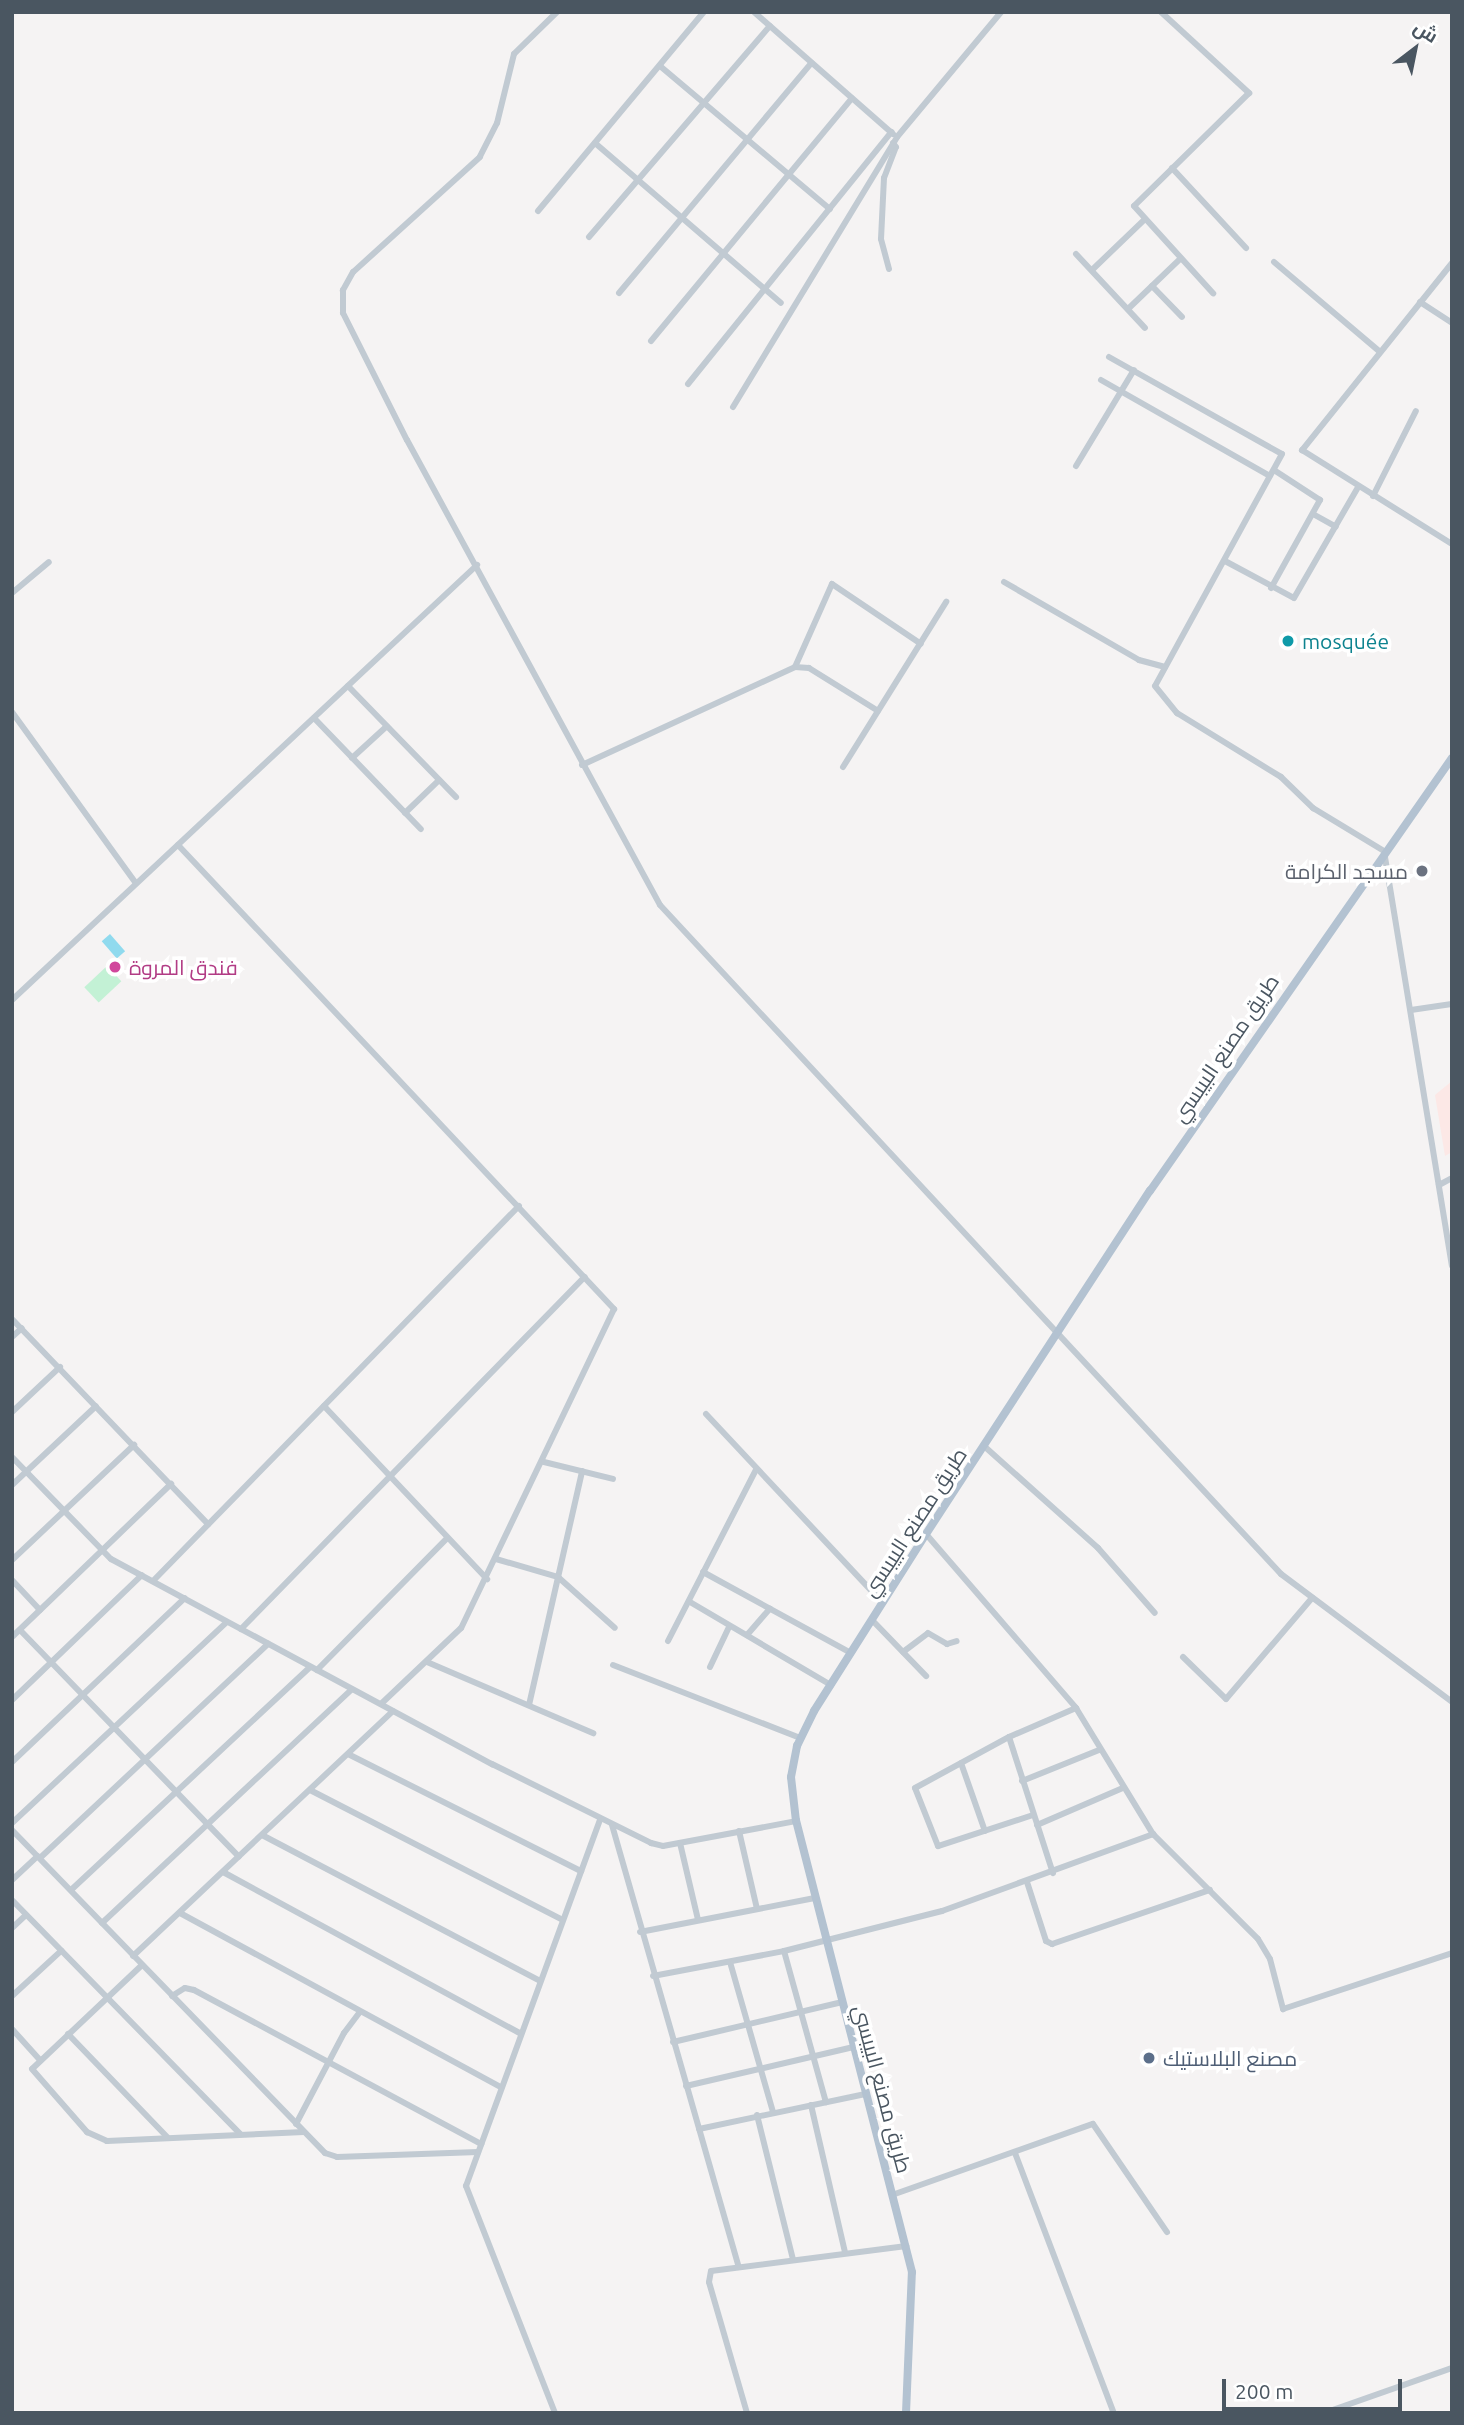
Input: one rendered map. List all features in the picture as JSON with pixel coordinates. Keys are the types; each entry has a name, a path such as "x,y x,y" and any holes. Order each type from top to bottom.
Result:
{"main road":[{"name":"طريق مصنع البيبسي","path":"906,2413 912,2288 906,2246 796,1821 791,1777 800,1738 883,1602 1057,1331 1384,851 1452,758"}],"street":[{"path":"557,12 514,54 496,123 480,157 353,272 343,290 343,313 582,765 660,905 1281,1574 1452,1702"},
{"path":"538,211 704,12"},
{"path":"754,12 894,137 896,147 884,174 881,247 889,269"},
{"path":"688,384 830,209 1001,12"},
{"path":"1161,12 1249,93 1136,202 1136,211 1213,293"},
{"path":"589,237 769,26"},
{"path":"619,293 811,63"},
{"path":"660,66 830,209"},
{"path":"651,341 852,97"},
{"path":"733,407 894,137"},
{"path":"595,143 781,303"},
{"path":"1172,169 1246,248"},
{"path":"876,170 884,174"},
{"path":"1092,270 1144,220"},
{"path":"1076,254 1145,328"},
{"path":"1128,309 1180,259"},
{"path":"1274,262 1380,352"},
{"path":"1452,263 1302,450 1452,544"},
{"path":"1152,286 1182,317"},
{"path":"1420,302 1452,323"},
{"path":"1109,357 1280,452 1272,473 1226,561 1165,667 1156,689 1177,713 1281,777 1313,808 1384,851 1452,1265"},
{"path":"1076,466 1134,370"},
{"path":"1101,380 1318,497 1313,514 1271,588"},
{"path":"1373,496 1416,411"},
{"path":"1226,561 1271,588 1291,598 1297,597 1358,487"},
{"path":"1313,514 1336,527"},
{"path":"12,593 50,562"},
{"path":"12,1000 477,565"},
{"path":"1004,582 1139,660 1165,667"},
{"path":"795,667 832,583 921,644"},
{"path":"843,767 946,602"},
{"path":"582,765 795,667 809,668 878,711"},
{"path":"348,685 456,797"},
{"path":"12,712 136,883"},
{"path":"314,718 421,829"},
{"path":"352,758 387,726"},
{"path":"405,813 439,780"},
{"path":"178,845 586,1277 615,1313 461,1628 381,1704"},
{"path":"1411,1010 1452,1004"},
{"path":"1439,1185 1452,1178"},
{"path":"153,1581 519,1206"},
{"path":"1444,1220 1452,1216"},
{"path":"241,1629 586,1277"},
{"path":"12,1319 208,1524"},
{"path":"12,1337 22,1328"},
{"path":"12,1412 60,1367"},
{"path":"12,1485 96,1406"},
{"path":"324,1406 487,1579"},
{"path":"706,1414 883,1602"},
{"path":"12,1560 134,1445"},
{"path":"984,1446 1098,1548 1155,1613"},
{"path":"12,1457 101,1551 393,1711 657,1846 796,1821"},
{"path":"544,1462 613,1479"},
{"path":"668,1642 756,1470"},
{"path":"529,1705 582,1471"},
{"path":"12,1637 171,1484"},
{"path":"926,1534 1076,1709 1153,1834 1244,1923 1270,1959 1283,2009 1452,1953"},
{"path":"71,1890 314,1669 447,1538"},
{"path":"496,1559 558,1577 615,1628"},
{"path":"703,1572 851,1653"},
{"path":"12,1700 142,1575"},
{"path":"12,1580 40,1610"},
{"path":"12,1762 185,1598"},
{"path":"1183,1657 1223,1698 1231,1697 1311,1598"},
{"path":"690,1602 831,1685"},
{"path":"747,1636 770,1609"},
{"path":"872,1620 926,1676"},
{"path":"12,1823 227,1622"},
{"path":"710,1667 729,1627"},
{"path":"20,1630 239,1857"},
{"path":"904,1652 928,1633 949,1644 957,1641"},
{"path":"12,1880 268,1644"},
{"path":"427,1662 593,1733"},
{"path":"613,1665 800,1738"},
{"path":"102,1923 352,1689"},
{"path":"1033,1815 937,1846 922,1816 915,1792 917,1785 1009,1737 1076,1709"},
{"path":"133,1956 393,1711"},
{"path":"1009,1737 1053,1873"},
{"path":"1022,1781 1099,1750"},
{"path":"348,1754 580,1871"},
{"path":"961,1763 985,1831"},
{"path":"1037,1825 1123,1788"},
{"path":"310,1790 563,1920"},
{"path":"555,2413 470,2204 466,2186 600,1819"},
{"path":"612,1825 640,1932 738,2265"},
{"path":"12,1829 325,2153 337,2157 478,2152"},
{"path":"739,1830 757,1909"},
{"path":"653,1976 825,1941 1027,1882 1153,1834"},
{"path":"262,1835 540,1981"},
{"path":"680,1843 698,1920"},
{"path":"223,1872 521,2034"},
{"path":"1027,1882 1046,1941 1052,1944 1209,1890"},
{"path":"640,1932 815,1898"},
{"path":"12,1900 240,2134"},
{"path":"180,1913 501,2087"},
{"path":"12,1928 26,1915"},
{"path":"12,1996 61,1951"},
{"path":"784,1951 826,2102"},
{"path":"730,1962 773,2112"},
{"path":"142,1965 40,2060 33,2075 93,2137 107,2141 304,2132"},
{"path":"173,1996 191,1989 481,2144"},
{"path":"673,2042 842,2003"},
{"path":"296,2124 329,2062 360,2012"},
{"path":"12,2029 40,2060"},
{"path":"68,2034 168,2137"},
{"path":"686,2086 854,2047"},
{"path":"699,2129 865,2094"},
{"path":"811,2105 845,2252"},
{"path":"757,2116 793,2259"},
{"path":"892,2195 1094,2124 1167,2232"},
{"path":"1015,2152 1114,2413"},
{"path":"747,2413 708,2276 716,2268 906,2246"},
{"path":"1324,2413 1452,2368"}],"shaded area":[{"path":"1452,1081 1452,1152 1445,1156 1435,1095"}],"green space":[{"path":"107,966 121,981 99,1003 84,987"}],"water":[{"path":"110,934 125,951 117,959 102,941"}],"place":[{"name":"mosquée","path":"1288,641"},
{"name":"مسجد الكرامة","path":"1422,871"},
{"name":"فندق المروة","path":"115,967"},
{"name":"مصنع البلاستيك","path":"1149,2058"}]}
